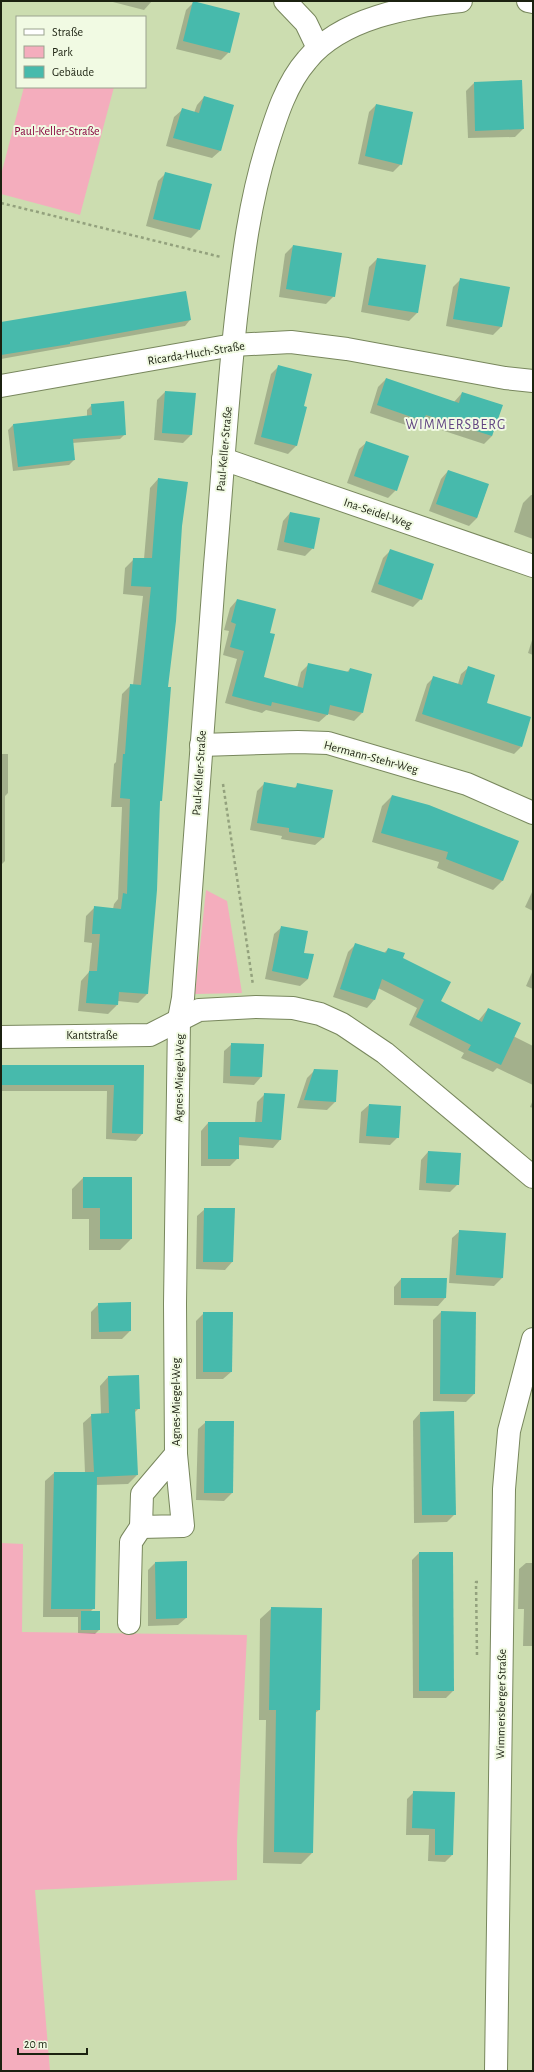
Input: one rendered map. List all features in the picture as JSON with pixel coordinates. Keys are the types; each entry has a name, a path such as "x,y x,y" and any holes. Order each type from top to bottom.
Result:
{"street":[{"path":"286,1 306,23 318,48"},
{"name":"Paul-Keller-Straße","path":"179,1019 183,998 201,745 233,345 249,215 259,172 277,115 290,87 305,61 318,48 349,28 388,12 461,1"},
{"path":"528,1 533,2"},
{"name":"Ricarda-Huch-Straße","path":"1,386 233,345 291,342 347,348 505,378 533,381"},
{"name":"Ina-Seidel-Weg","path":"224,459 533,566"},
{"name":"Hermann-Stehr-Weg","path":"201,745 298,742 328,743 467,784 533,813"},
{"name":"Agnes-Miegel-Weg","path":"141,1527 183,1526 176,1454 175,1304 179,1019 199,1010 256,1007 293,1008 320,1014 342,1024 385,1053 533,1177"},
{"name":"Kantstraße","path":"1,1037 150,1035 179,1019"},
{"name":"Wimmersberger Straße","path":"496,2071 504,1489 509,1431 533,1339"},
{"name":"Agnes-Miegel-Weg","path":"129,1623 131,1542 141,1527 142,1494 176,1454"}],"path":[{"path":"1,203 243,262"},
{"path":"223,782 256,1007"}],"green space":[{"name":"Paul-Keller-Straße","path":"24,88 114,88 80,215 1,194 1,175"},
{"path":"206,890 227,901 242,993 195,994"},
{"path":"1,1543 23,1544 22,1632 247,1635 237,1841 237,1880 35,1890 50,2071 1,2071"}],"building":[{"path":"193,1 240,13 230,53 183,41"},
{"path":"522,80 524,129 475,131 474,82"},
{"path":"204,96 234,105 221,151 173,138 182,108 199,113"},
{"path":"376,104 413,112 402,165 365,156"},
{"path":"165,172 212,184 200,230 153,219"},
{"path":"293,245 342,253 335,297 286,289"},
{"path":"377,258 426,265 418,313 368,305"},
{"path":"460,278 510,287 502,327 453,319"},
{"path":"186,291 191,320 70,342 70,344 1,355 1,322"},
{"path":"278,365 312,374 304,406 307,407 297,446 261,437"},
{"path":"386,378 459,403 462,392 503,405 492,436 426,415 423,421 377,405"},
{"path":"165,391 196,393 192,435 162,433"},
{"path":"124,401 126,435 73,439 75,460 18,467 13,424 92,415 91,404"},
{"path":"366,441 409,456 397,491 354,476"},
{"path":"448,470 489,484 477,518 436,504"},
{"path":"158,478 188,482 182,526 176,621 168,687 171,687 162,801 160,801 157,890 148,994 119,992 118,1005 86,1003 89,971 97,971 100,934 92,934 94,906 121,909 123,893 127,894 130,799 120,798 123,754 125,754 130,684 141,685 151,587 131,586 133,558 152,558"},
{"path":"290,512 320,518 314,549 284,542"},
{"path":"390,549 434,564 422,600 378,584"},
{"path":"237,599 276,609 270,633 275,634 264,677 303,688 308,663 349,672 350,668 372,674 363,713 330,705 328,715 272,702 271,706 232,696 244,651 230,647 236,624 231,622"},
{"path":"468,666 495,675 487,703 531,717 522,747 422,714 433,676 462,685"},
{"path":"264,782 296,788 297,783 333,790 324,838 289,832 289,828 257,823"},
{"path":"392,795 429,805 519,841 503,881 446,859 448,852 381,833"},
{"path":"281,926 308,931 304,953 314,954 308,979 272,971"},
{"path":"355,943 386,953 388,948 405,953 403,958 451,982 441,1001 482,1022 488,1008 521,1023 501,1065 468,1050 471,1045 416,1017 424,1000 382,979 375,1000 340,989"},
{"path":"231,1043 264,1044 262,1077 230,1076"},
{"path":"1,1065 144,1065 143,1134 112,1133 114,1085 1,1085"},
{"path":"314,1069 338,1070 336,1102 304,1100"},
{"path":"264,1093 285,1094 281,1140 239,1137 239,1159 208,1159 208,1122 262,1122"},
{"path":"369,1104 401,1106 399,1138 366,1136"},
{"path":"428,1151 461,1153 459,1185 426,1183"},
{"path":"83,1177 132,1177 132,1239 100,1239 100,1208 83,1208"},
{"path":"204,1208 235,1208 233,1262 203,1262"},
{"path":"459,1230 506,1233 503,1278 456,1275"},
{"path":"401,1278 447,1278 446,1298 401,1298"},
{"path":"131,1302 131,1331 99,1332 98,1303"},
{"path":"441,1311 476,1312 475,1394 440,1394"},
{"path":"203,1312 233,1312 232,1372 203,1372"},
{"path":"139,1375 140,1409 135,1409 138,1475 97,1477 95,1609 51,1609 54,1472 94,1472 91,1414 109,1413 108,1376"},
{"path":"454,1411 456,1515 422,1515 420,1412"},
{"path":"205,1421 234,1421 233,1493 204,1493"},
{"path":"419,1552 453,1552 454,1691 419,1691"},
{"path":"187,1561 187,1618 156,1619 155,1562"},
{"path":"271,1607 322,1608 320,1710 316,1710 313,1853 274,1852 276,1710 269,1710"},
{"path":"81,1611 100,1611 100,1630 81,1630"},
{"path":"413,1791 455,1792 453,1855 435,1855 435,1829 412,1828"}],"district":[{"name":"WIMMERSBERG","path":"456,425"}]}
